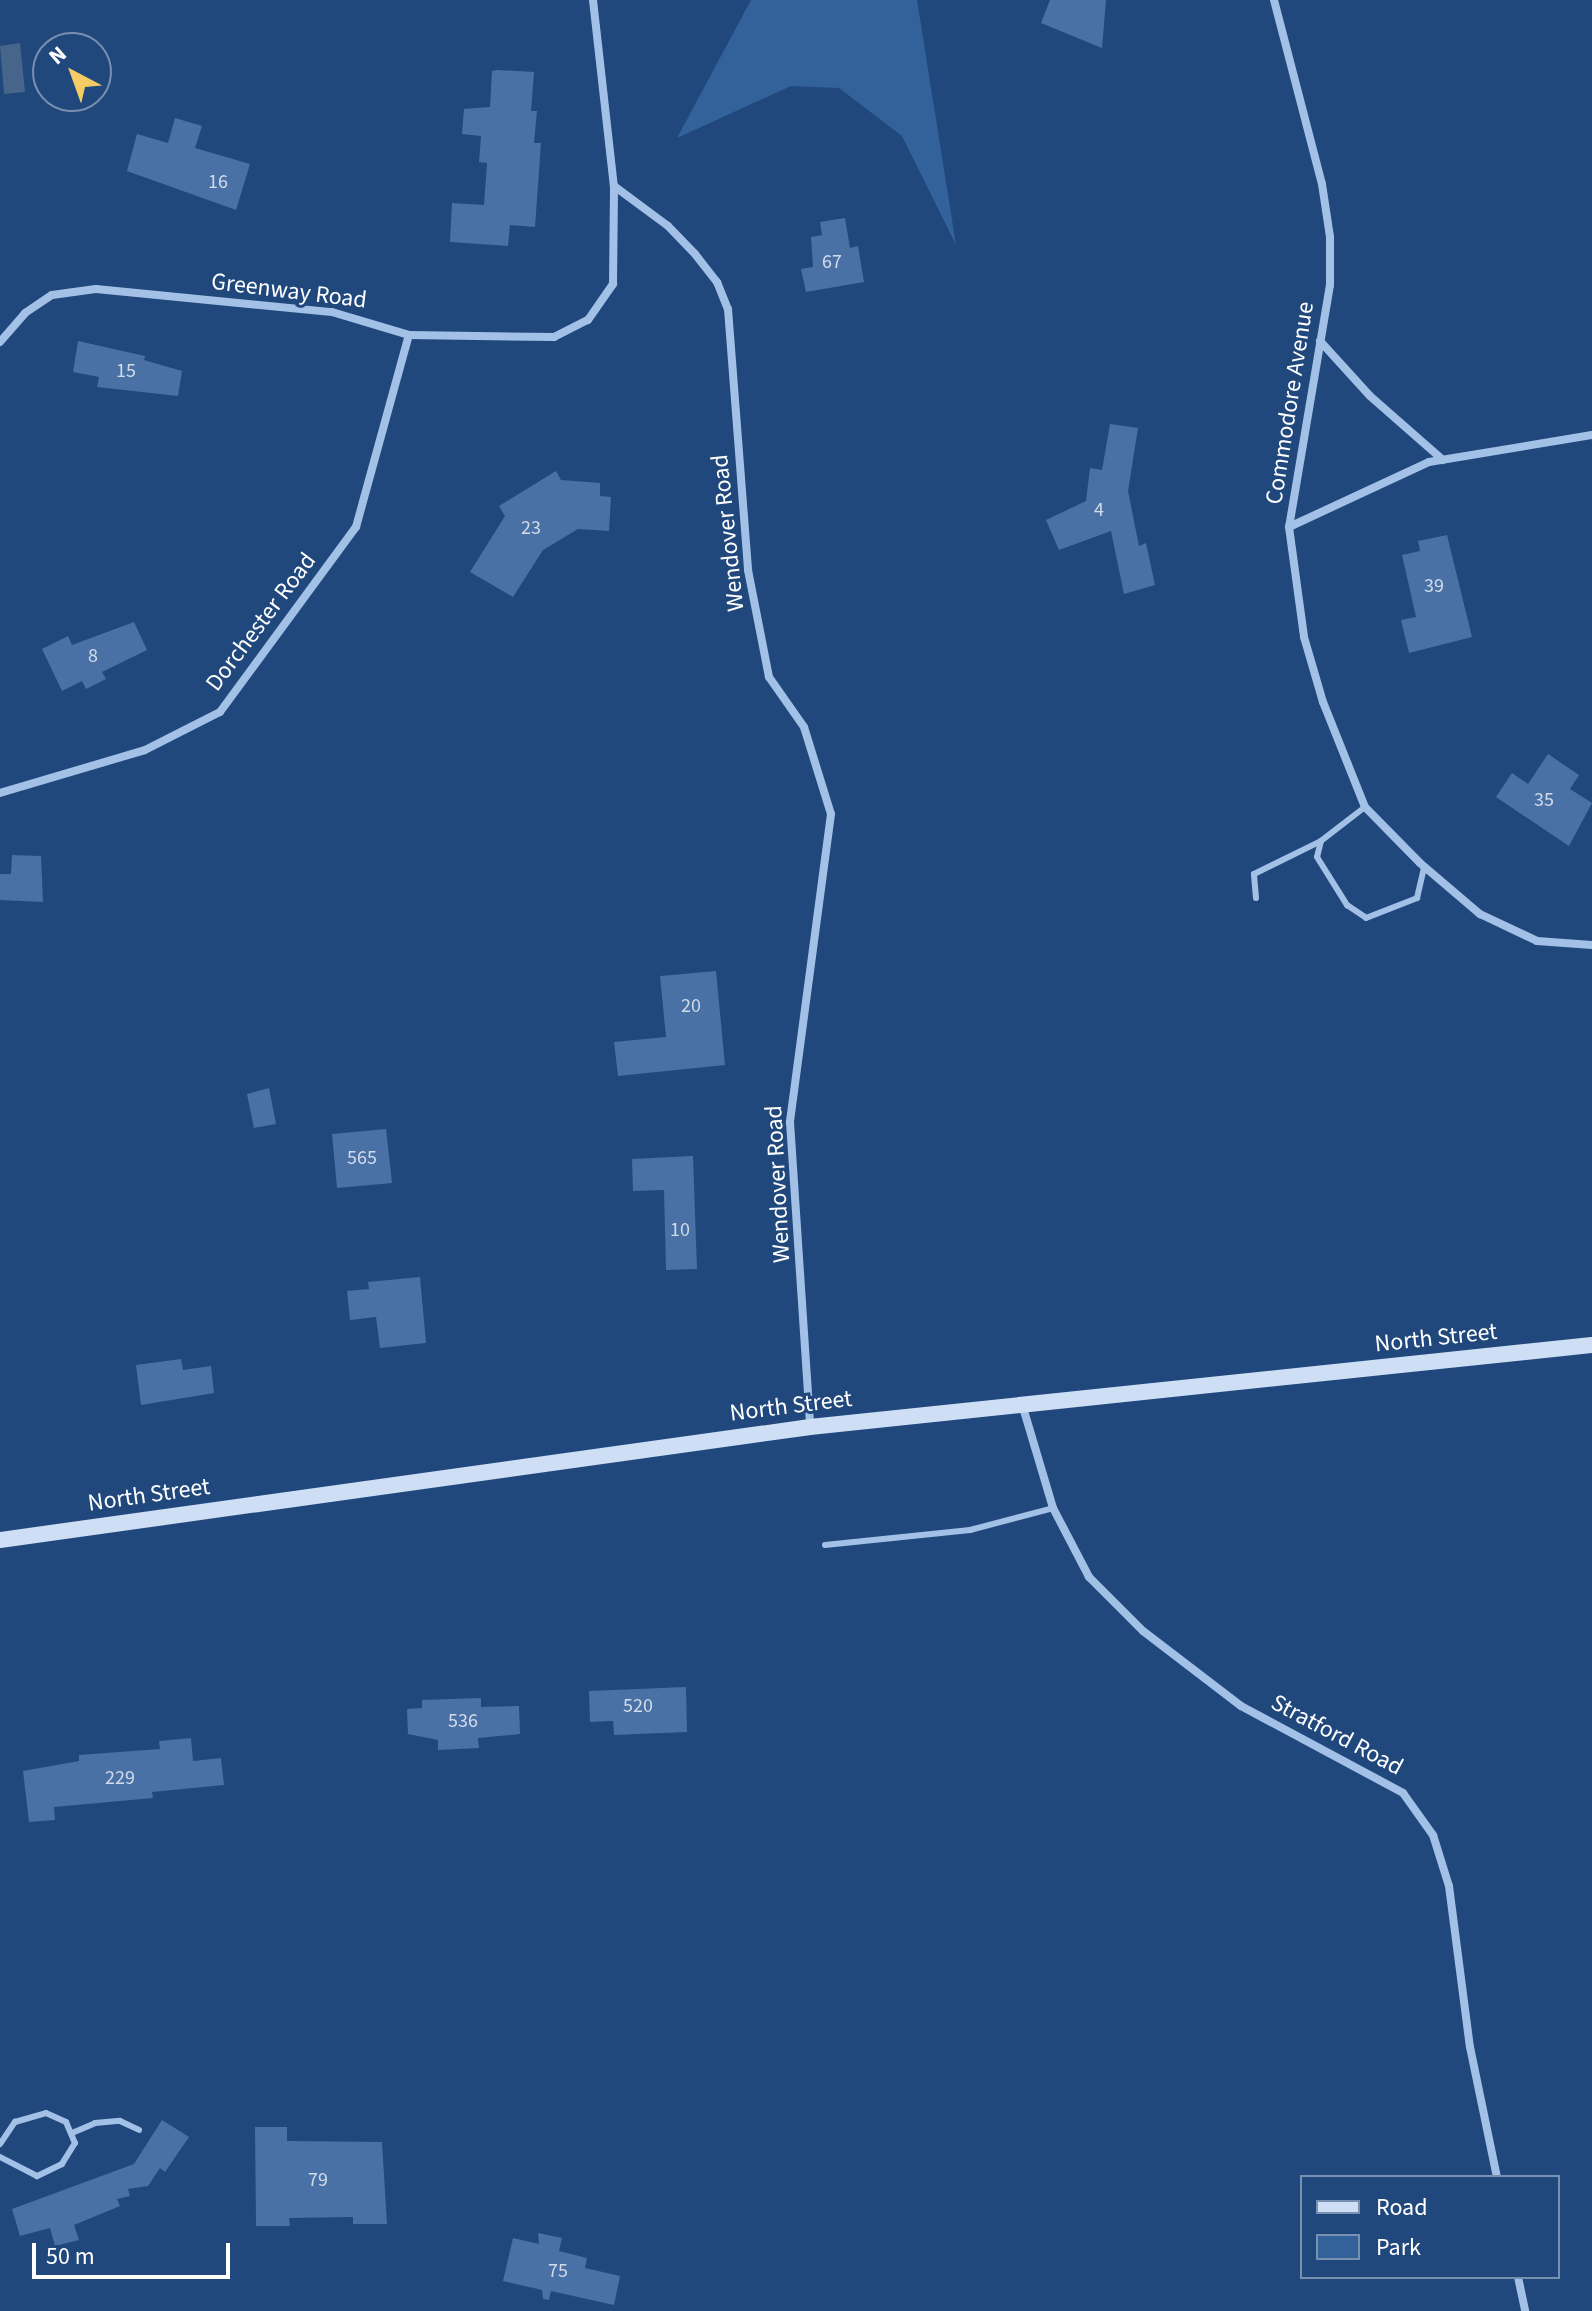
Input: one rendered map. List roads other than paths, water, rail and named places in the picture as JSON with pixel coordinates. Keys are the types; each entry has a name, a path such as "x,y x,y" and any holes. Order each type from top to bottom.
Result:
{"main road":[{"name":"North Street","path":"0,1540 810,1427 1592,1345"}],"street":[{"path":"593,0 614,186 613,284 623,287"},
{"name":"Commodore Avenue","path":"1274,0 1322,184 1330,237 1330,285 1289,527 1304,637 1365,807"},
{"name":"Wendover Road","path":"614,186 668,226 695,254 717,282 728,309 748,570 769,677 804,727 831,814 790,1122 810,1427"},
{"name":"Greenway Road","path":"0,342 25,313 52,295 96,289 332,312 409,335 554,337 588,320 613,284"},
{"name":"Dorchester Road","path":"0,793 145,750 220,712 356,527 409,335"},
{"path":"1320,341 1370,396 1443,460"},
{"path":"1289,527 1443,460 1592,435"},
{"path":"1365,807 1424,867 1480,914 1537,941 1592,945"},
{"name":"Stratford Road","path":"1022,1404 1053,1508 1089,1577 1143,1631 1241,1706 1403,1793 1433,1835 1449,1886 1470,2047 1497,2175"},
{"path":"1518,2279 1525,2311"}],"lane":[{"path":"1256,898 1254,874 1321,841 1365,807"},
{"path":"1321,841 1317,857 1347,905 1366,918 1417,898 1424,867"},
{"path":"825,1545 970,1530 1053,1508"},
{"path":"0,2144 15,2122 46,2113 66,2122 72,2133 71,2155 50,2172 25,2174 0,2157"},
{"path":"72,2133 95,2123 120,2121 139,2130"}]}
